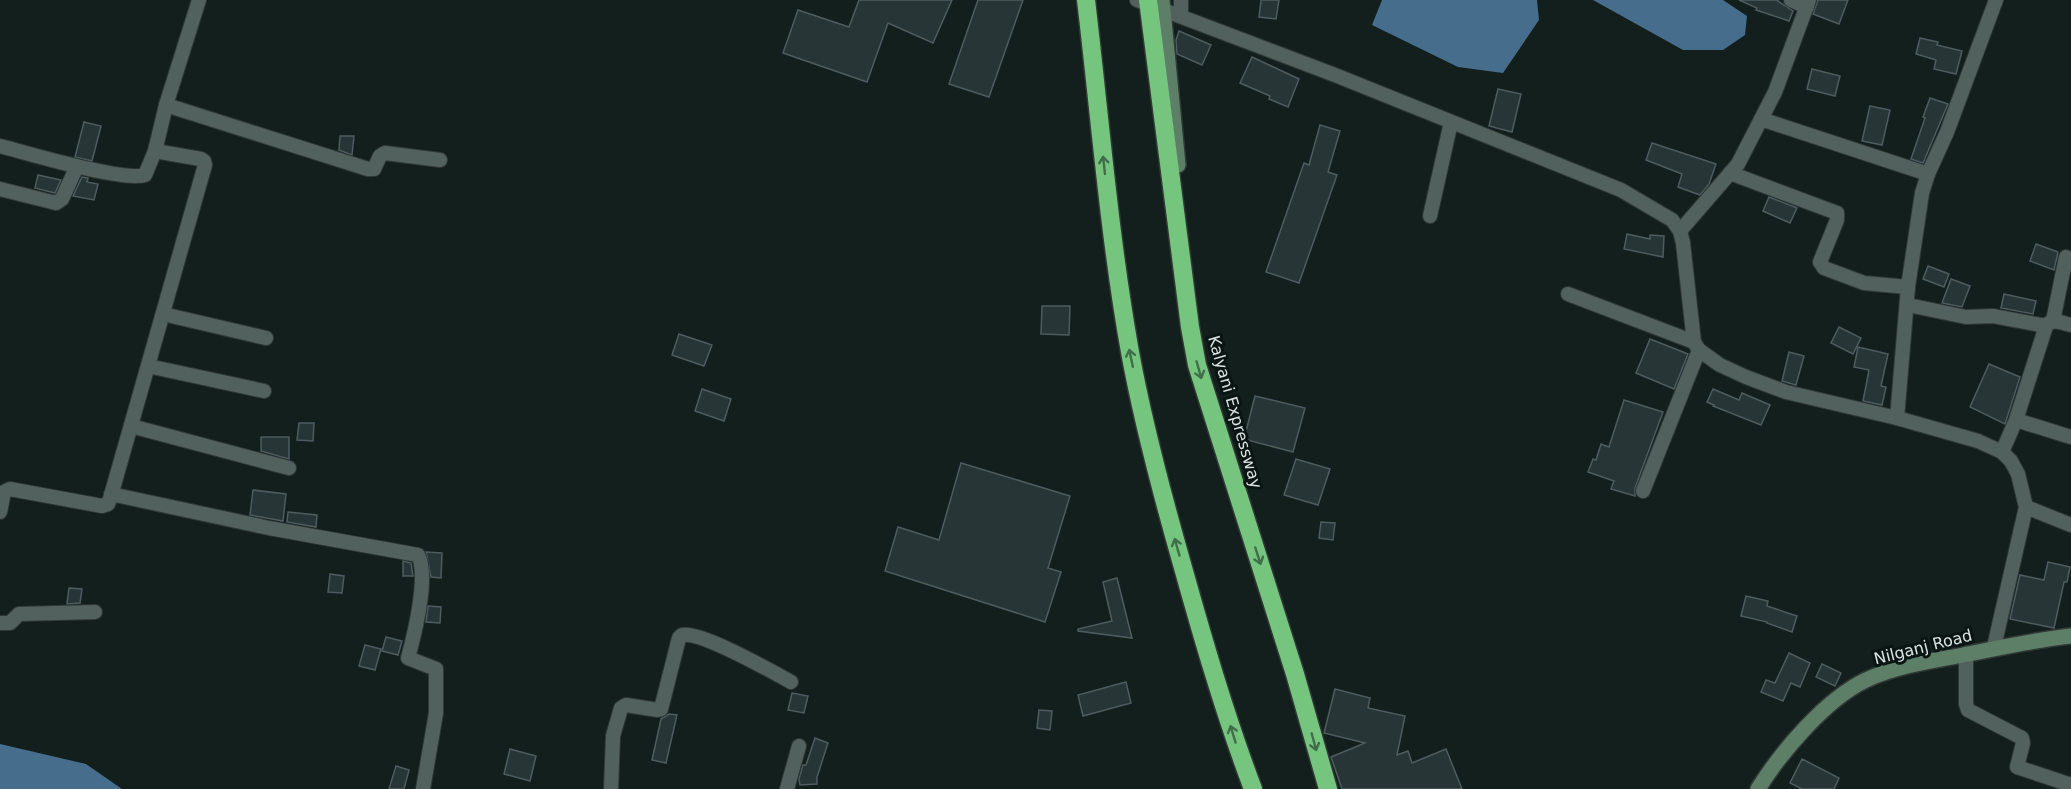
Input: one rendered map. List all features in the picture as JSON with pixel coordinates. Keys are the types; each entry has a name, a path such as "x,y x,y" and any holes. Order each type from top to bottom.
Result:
{"highway":[{"path":"1086,0 1113,248 1130,353 1161,487 1183,568 1235,740 1253,789"},
{"name":"Kalyani Expressway","path":"1152,3 1190,327 1197,365 1295,674 1328,789"}],"street":[{"path":"0,146 77,166 142,176 148,169 155,150 166,105 199,0"},
{"path":"1181,0 1181,16"},
{"path":"1680,231 1738,164 1775,92 1808,3 1791,0"},
{"path":"1897,418 1908,287 1922,193 1996,0"},
{"path":"1152,3 1621,190 1672,220 1680,231 1683,243 1697,346 1642,491"},
{"path":"166,105 368,170 374,169 380,156 385,153 440,160"},
{"path":"1761,119 1928,174"},
{"path":"1430,216 1451,123"},
{"path":"0,512 4,492 8,489 102,506 108,504 205,163 201,159 155,150"},
{"path":"0,189 56,203 62,199 77,166"},
{"path":"1730,173 1837,213 1837,220 1821,262 1824,268 1864,283 1908,287"},
{"path":"2002,452 2016,420 2050,324 2066,257"},
{"path":"1568,294 1697,346 1720,364 1746,377 1786,392 1897,418 1978,441 2002,452 2011,461 2018,474 2026,507 1994,647"},
{"path":"1908,305 1970,318 1993,316 2071,326"},
{"path":"163,314 266,338"},
{"path":"148,366 264,391"},
{"path":"2016,420 2071,437"},
{"path":"131,426 289,468"},
{"path":"111,494 269,528 418,555 421,565 421,592 418,619 408,658 436,669 436,713 423,789"},
{"path":"2026,507 2071,525"},
{"path":"0,623 10,623 19,614 95,612"},
{"path":"611,789 613,736 621,708 626,705 661,709 672,663 682,635 690,635 735,652 791,682"},
{"name":"Nilganj Road","path":"1758,789 1794,740 1821,713 1866,680 1933,660 1994,647 2071,636"},
{"path":"1966,654 1968,710 2022,738 2017,767 2071,785"},
{"path":"787,789 799,746"}],"water":[{"path":"1382,0 1537,0 1539,20 1503,73 1458,67 1372,25"},
{"path":"1593,0 1723,0 1747,16 1745,35 1723,50 1683,50"},
{"path":"0,744 86,764 122,789 0,789"}],"building":[{"path":"859,0 952,0 933,43 888,23 867,82 783,53 798,10 849,27"},
{"path":"978,0 1023,0 989,97 949,84"},
{"path":"1261,0 1279,0 1276,19 1259,17"},
{"path":"1739,0 1778,0 1793,11 1789,21 1756,10 1757,8"},
{"path":"1818,0 1848,0 1839,24 1813,14"},
{"path":"1179,31 1211,45 1202,65 1177,54 1176,40"},
{"path":"1920,38 1962,51 1956,74 1934,69 1936,60 1916,54"},
{"path":"1252,57 1299,79 1288,107 1240,83"},
{"path":"1812,69 1840,76 1835,96 1807,89"},
{"path":"1498,89 1521,94 1512,132 1489,126"},
{"path":"1930,98 1948,104 1923,163 1911,159"},
{"path":"1870,106 1890,110 1882,145 1862,141"},
{"path":"84,122 101,126 92,161 75,157"},
{"path":"1320,125 1340,131 1328,172 1337,175 1299,283 1266,272 1304,163 1309,165"},
{"path":"340,136 354,136 352,155 339,150"},
{"path":"1652,143 1716,164 1709,184 1700,195 1678,187 1682,174 1646,160"},
{"path":"38,175 61,180 55,193 35,188"},
{"path":"82,177 88,178 87,182 98,184 94,200 73,196"},
{"path":"1769,197 1797,208 1790,223 1763,211"},
{"path":"1627,234 1650,239 1650,235 1664,236 1663,257 1624,249"},
{"path":"2036,244 2058,252 2054,270 2030,261"},
{"path":"1928,266 1949,274 1944,287 1923,279"},
{"path":"1951,279 1970,286 1962,307 1942,303"},
{"path":"2004,294 2036,301 2033,314 2001,308"},
{"path":"1042,306 1070,306 1069,335 1041,334"},
{"path":"1839,327 1861,338 1853,354 1831,343"},
{"path":"679,334 712,345 704,366 672,355"},
{"path":"1650,339 1688,354 1674,389 1636,373"},
{"path":"1858,347 1888,354 1881,386 1886,387 1882,405 1863,401 1869,370 1854,367"},
{"path":"1789,352 1804,356 1796,385 1782,381"},
{"path":"1989,364 2020,377 2005,424 1970,407"},
{"path":"702,389 731,399 724,421 695,411"},
{"path":"1713,389 1739,400 1742,393 1770,405 1761,425 1707,402"},
{"path":"1255,396 1305,408 1293,452 1244,439"},
{"path":"1624,400 1663,412 1635,488 1635,496 1611,489 1614,481 1588,472 1593,459 1596,460 1601,444 1609,447"},
{"path":"299,423 314,423 313,441 297,440"},
{"path":"261,437 289,437 289,459 261,451"},
{"path":"1296,459 1330,469 1318,505 1284,495"},
{"path":"961,463 1070,496 1048,568 1061,572 1045,622 885,571 898,527 939,540"},
{"path":"253,490 286,494 283,521 250,515"},
{"path":"288,512 317,515 316,527 287,522"},
{"path":"1321,522 1335,523 1333,540 1319,538"},
{"path":"426,552 442,553 441,578 431,577"},
{"path":"403,561 411,563 413,576 403,576"},
{"path":"2048,562 2070,567 2067,582 2064,582 2054,628 2010,619 2020,575 2044,580"},
{"path":"330,574 344,576 342,593 328,592"},
{"path":"1117,578 1132,638 1078,631 1078,629 1112,621 1103,582"},
{"path":"69,588 82,589 80,603 67,604"},
{"path":"1746,596 1768,601 1767,606 1797,616 1792,632 1767,622 1741,616"},
{"path":"428,606 441,607 440,623 426,622"},
{"path":"386,637 402,641 398,655 382,651"},
{"path":"365,645 381,649 375,670 359,666"},
{"path":"1789,653 1810,663 1800,687 1791,683 1783,701 1761,692 1766,680 1775,683"},
{"path":"1822,664 1841,673 1835,686 1816,677"},
{"path":"1126,682 1131,703 1083,716 1078,695"},
{"path":"1335,689 1370,698 1368,708 1405,716 1397,755 1408,751 1412,763 1446,749 1462,789 1342,789 1331,757 1365,743 1324,733"},
{"path":"792,693 808,696 804,713 788,710"},
{"path":"1039,710 1052,711 1050,730 1037,728"},
{"path":"669,714 677,715 666,763 652,760 661,719"},
{"path":"815,738 828,743 817,777 817,784 800,785 799,779 803,765 806,765"},
{"path":"510,749 536,756 530,781 504,774"},
{"path":"1802,759 1839,778 1834,789 1802,789 1790,783"},
{"path":"396,766 409,770 404,789 389,789"}]}
